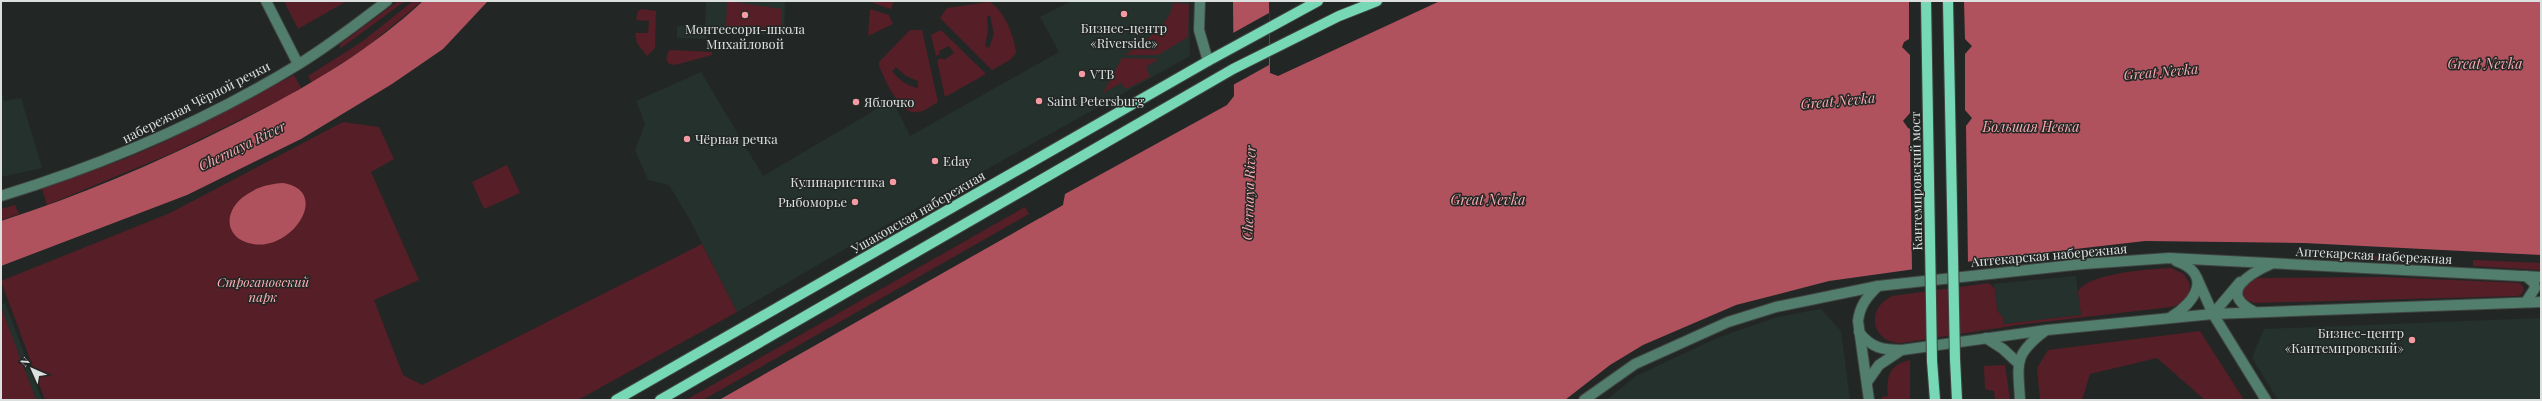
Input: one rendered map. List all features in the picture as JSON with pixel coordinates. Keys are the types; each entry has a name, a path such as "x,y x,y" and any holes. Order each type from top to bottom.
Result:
{"main road":[{"name":"Ушаковская набережная","path":"613,400 621,397 1208,61 1318,1"},
{"path":"660,400 1233,69 1339,16 1377,1"},
{"name":"Кантемировский мост","path":"1926,1 1932,361 1934,400"},
{"path":"1948,1 1957,400"}],"street":[{"path":"266,1 298,64"},
{"name":"набережная Чёрной речки","path":"1,196 123,154 242,96 298,64 387,1"},
{"path":"1200,1 1199,30 1208,61"},
{"path":"2169,258 2188,267 2197,278 2213,314 2266,400"},
{"name":"Аптекарская набережная","path":"1584,400 1635,364 1728,322 1776,307 1878,286 2076,265 2169,258 2541,277"},
{"path":"2213,314 2242,280 2272,263"},
{"path":"2526,276 2534,283 2536,288 2526,302"},
{"path":"2168,318 2187,306 2193,299 2197,290 2197,278"},
{"path":"2242,280 2239,296 2244,305 2253,311"},
{"path":"1869,400 1859,332 1860,308 1866,298 1878,286"},
{"path":"1859,332 1866,341 1878,348 1886,350 1902,350 2047,330 2213,314 2253,311 2541,302"},
{"path":"2020,400 2018,363 2028,345 2047,330"},
{"path":"1986,338 2003,349 2018,363"},
{"path":"1867,382 1879,365 1902,350"}],"shaded area":[{"name":"Монтессори-школа Михайловой","path":"706,1 785,1 784,35 706,34 707,39 677,38 677,26 705,25"},
{"path":"1071,1 1189,1 1190,56 888,224 737,312 690,220 669,185 648,180 635,150 645,124 636,101 701,72 763,176 892,100 910,136 1059,52 1040,17"},
{"path":"1,88 4,101 21,98 42,168 1,177"},
{"path":"2076,276 2081,315 2004,324 2003,318 1997,310 1995,289 1993,284"},
{"path":"5,303 42,400 1,400 1,305"},
{"path":"1821,309 1841,331 1850,400 1606,400 1636,376 1717,338 1777,317"},
{"path":"2541,318 2541,400 2278,400 2252,358 2264,329"}],"green space":[{"path":"284,1 347,1 298,29"},
{"path":"398,1 405,1 341,48 339,45"},
{"path":"413,1 422,1 367,47 312,83 308,76 363,41"},
{"path":"727,1 782,9 781,31 745,32 744,28 726,27"},
{"path":"874,1 894,1 891,9 873,3"},
{"path":"989,2 999,11 1008,24 1016,53 1010,60 992,70 940,18 947,8","holes":["990,15 994,34 989,48 985,46 988,30 987,17"]},
{"path":"1173,3 1189,4 1188,37 1158,55 1125,55 1148,39 1161,27 1170,12"},
{"path":"642,9 656,11 655,48 647,56 637,43 635,33 648,33 649,21 636,20 638,11"},
{"path":"870,9 889,15 893,24 868,36"},
{"path":"910,30 922,30 938,102 919,112 912,112 906,109 889,88 879,66 879,62","holes":["896,67 906,76 918,81 918,88 910,86 897,77 892,71"]},
{"path":"941,30 986,74 945,97 937,60 942,58 944,60 954,53 949,46 939,51 940,54 936,56 931,35"},
{"path":"669,50 712,52 712,55 675,65 669,64 666,59"},
{"path":"1122,58 1159,59 1146,67 1150,77 1126,89 1121,83 1103,93"},
{"path":"294,75 301,88 287,97 170,154 47,205 42,189 125,159 164,142"},
{"name":"Строгановский парк","path":"343,122 379,127 394,159 371,172 419,280 374,300 403,375 422,385 702,244 737,312 578,400 45,400 1,281 170,213"},
{"path":"507,165 520,193 484,209 472,182"},
{"path":"15,205 19,214 1,220 1,209"},
{"path":"1025,207 1029,214 703,400 686,400"},
{"path":"2329,254 2434,260 2433,264 2328,259"},
{"path":"2473,260 2541,263 2541,270 2473,266"},
{"path":"2171,268 2184,274 2190,285 2185,300 2171,307 2018,325 1901,343 1891,341 1883,337 1875,324 1875,316 1878,308 1884,301 1892,296 1989,283 1995,289 1997,310 2003,318 2004,324 2081,315 2078,292 2094,280 2120,273"},
{"path":"2385,277 2520,283 2524,288 2522,294 2518,296 2254,303 2245,299 2243,295 2244,287 2254,278"},
{"path":"2,310 36,400 1,400"},
{"path":"2200,331 2244,400 2205,400 2157,358 2090,374 2082,400 2040,400 2037,368 2048,350"},
{"path":"1910,360 1910,400 1882,400 1882,397 1888,396 1890,372 1897,365"},
{"path":"2005,365 2010,400 1995,400 1994,391 1985,389 1984,366"}],"water":[{"name":"Chernaya River","path":"423,1 488,1 443,49 392,84 301,139 187,195 1,266 1,221 88,190 172,154 254,114 330,71 378,39"},
{"name":"Great Nevka","path":"1233,1 1269,1 1270,73 1278,76 1440,1 2541,1 2541,255 2304,243 2145,241 1980,260 1829,281 1736,305 1643,345 1610,365 1565,400 719,400 1061,206 1065,194 1227,105 1234,96"},
{"path":"283,183 297,188 304,197 305,208 301,219 293,230 281,239 267,244 253,244 243,241 236,236 232,230 230,216 238,201 250,192 259,188"}],"pier":[{"path":"1909,1 1964,1 1965,39 1972,46 1965,54 1965,110 1972,118 1966,126 1968,263 1912,271 1910,129 1903,121 1910,113 1910,55 1902,47 1904,42 1909,39"},
{"path":"1269,13 1269,65 1233,85 1233,33"},
{"path":"1065,194 1063,205 1040,218 1039,216 1061,203"}],"place":[{"name":"Бизнес-центр «Riverside»","path":"1124,14"},
{"name":"Монтессори-школа Михайловой","path":"745,15"},
{"name":"VTB","path":"1082,74"},
{"name":"Saint Petersburg","path":"1039,101"},
{"name":"Яблочко","path":"856,102"},
{"name":"Чёрная речка","path":"687,139"},
{"name":"Eday","path":"935,161"},
{"name":"Кулинаристика","path":"893,182"},
{"name":"Рыбоморье","path":"855,202"},
{"name":"Бизнес-центр «Кантемировский»","path":"2412,340"}],"water label":[{"name":"Большая Невка","path":"2031,127"}]}
